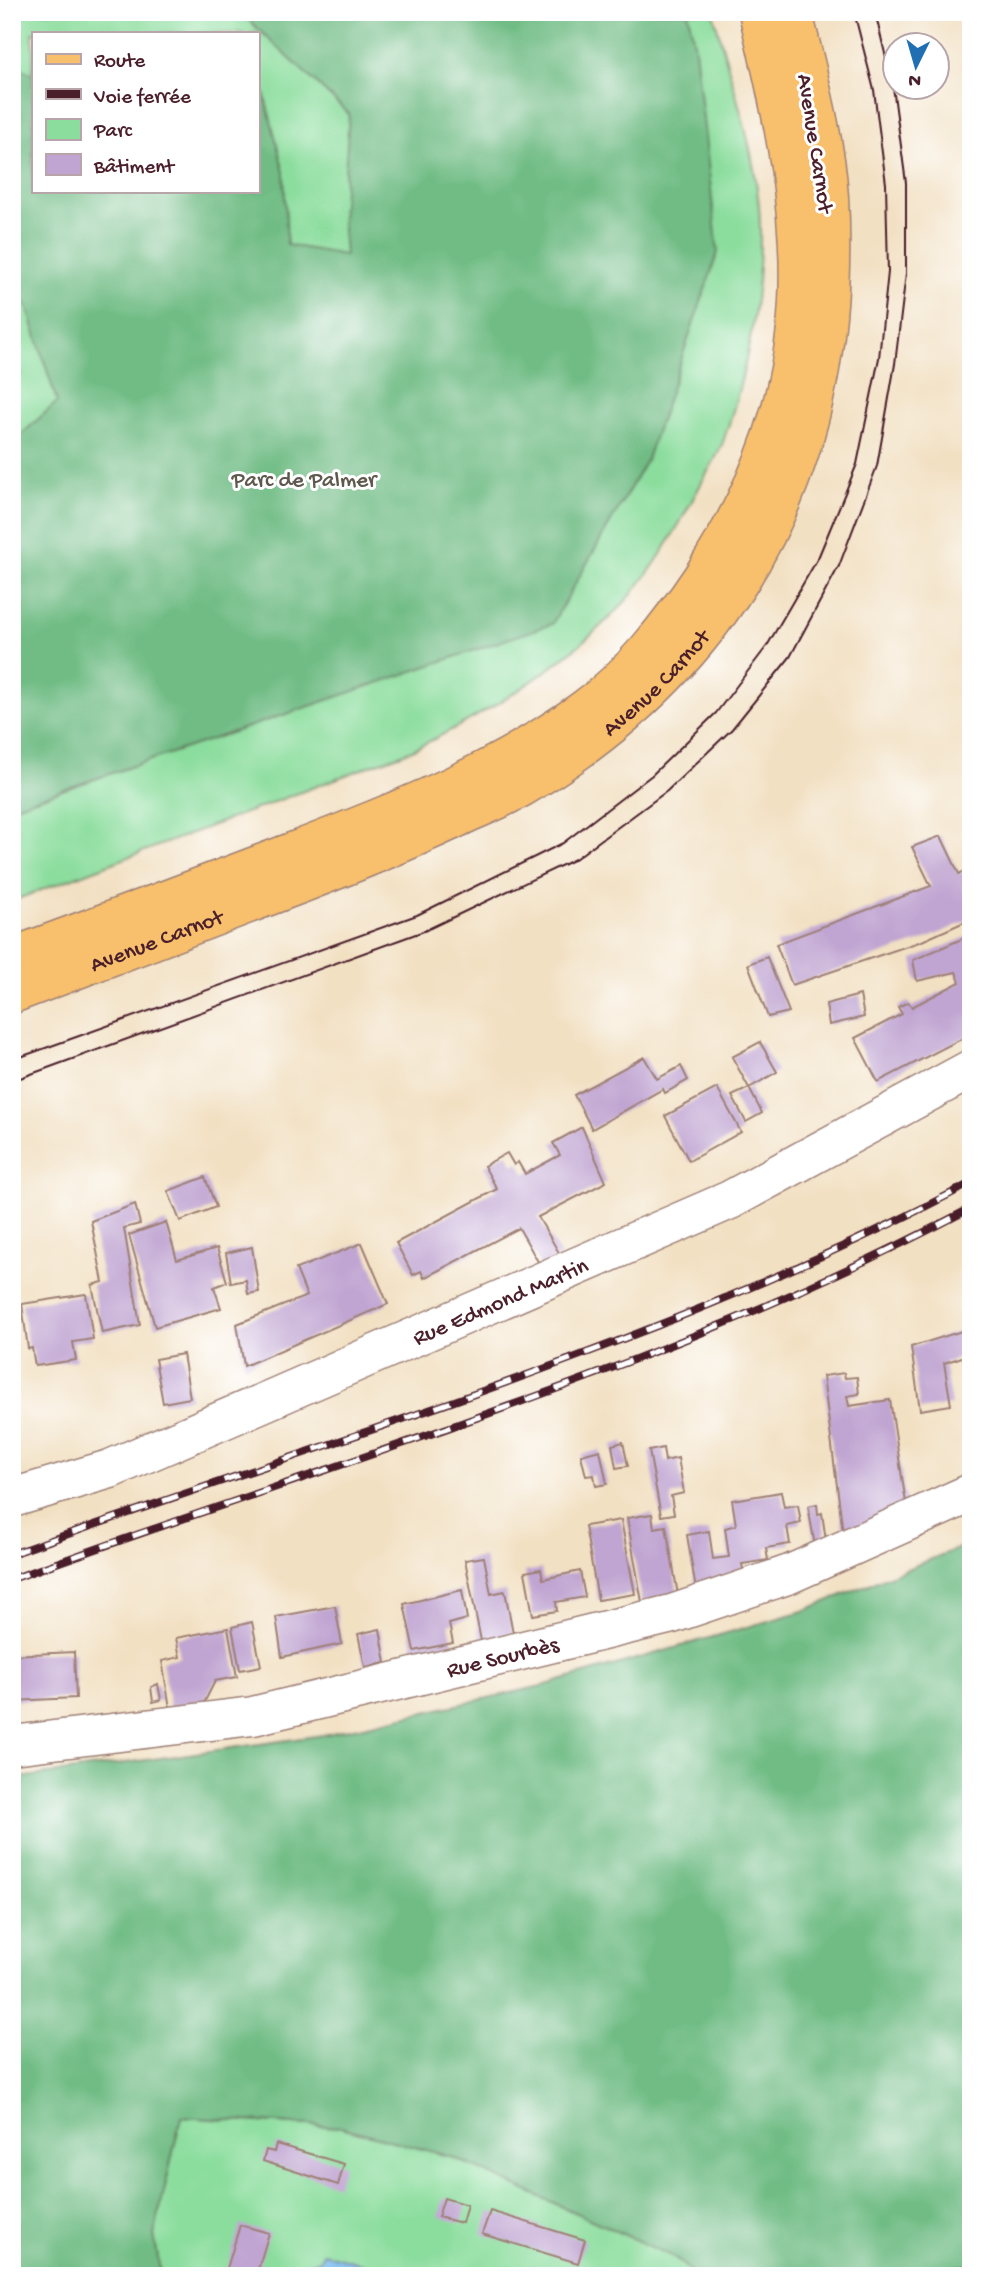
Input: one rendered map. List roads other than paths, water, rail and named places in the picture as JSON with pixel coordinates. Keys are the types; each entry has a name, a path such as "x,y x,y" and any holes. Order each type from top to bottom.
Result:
{"main road":[{"name":"Avenue Carnot","path":"12,957 418,802 503,761 584,710 640,659 689,596 732,530 757,480 778,421 796,349 800,275 796,195 783,114 758,12"},
{"name":"Avenue Carnot","path":"12,994 402,845 526,785 609,730 666,675 719,616 765,539 788,486 824,355 831,273 829,193 816,113 793,12"}],"street":[{"name":"Rue Edmond Martin","path":"12,1498 110,1469 730,1200 971,1069"},
{"name":"Rue Sourbès","path":"12,1745 253,1716 672,1614 790,1574 971,1493"}],"water":[{"path":"323,2253 391,2272 389,2276 306,2276 308,2264 320,2260"}],"tram line":[{"path":"12,1060 417,915 563,843 652,775 716,713 767,646 818,558 857,464 879,358 888,272 886,184 874,90 854,12"},
{"path":"12,1081 424,931 575,859 667,791 732,729 790,657 839,566 877,466 895,364 906,273 906,183 893,87 875,12"}],"railway":[{"path":"12,1554 619,1341 738,1293 856,1240 971,1183"},
{"path":"12,1579 377,1453 619,1365 856,1265 971,1208"}],"park label":[{"name":"Parc de Palmer","path":"304,478"}]}
